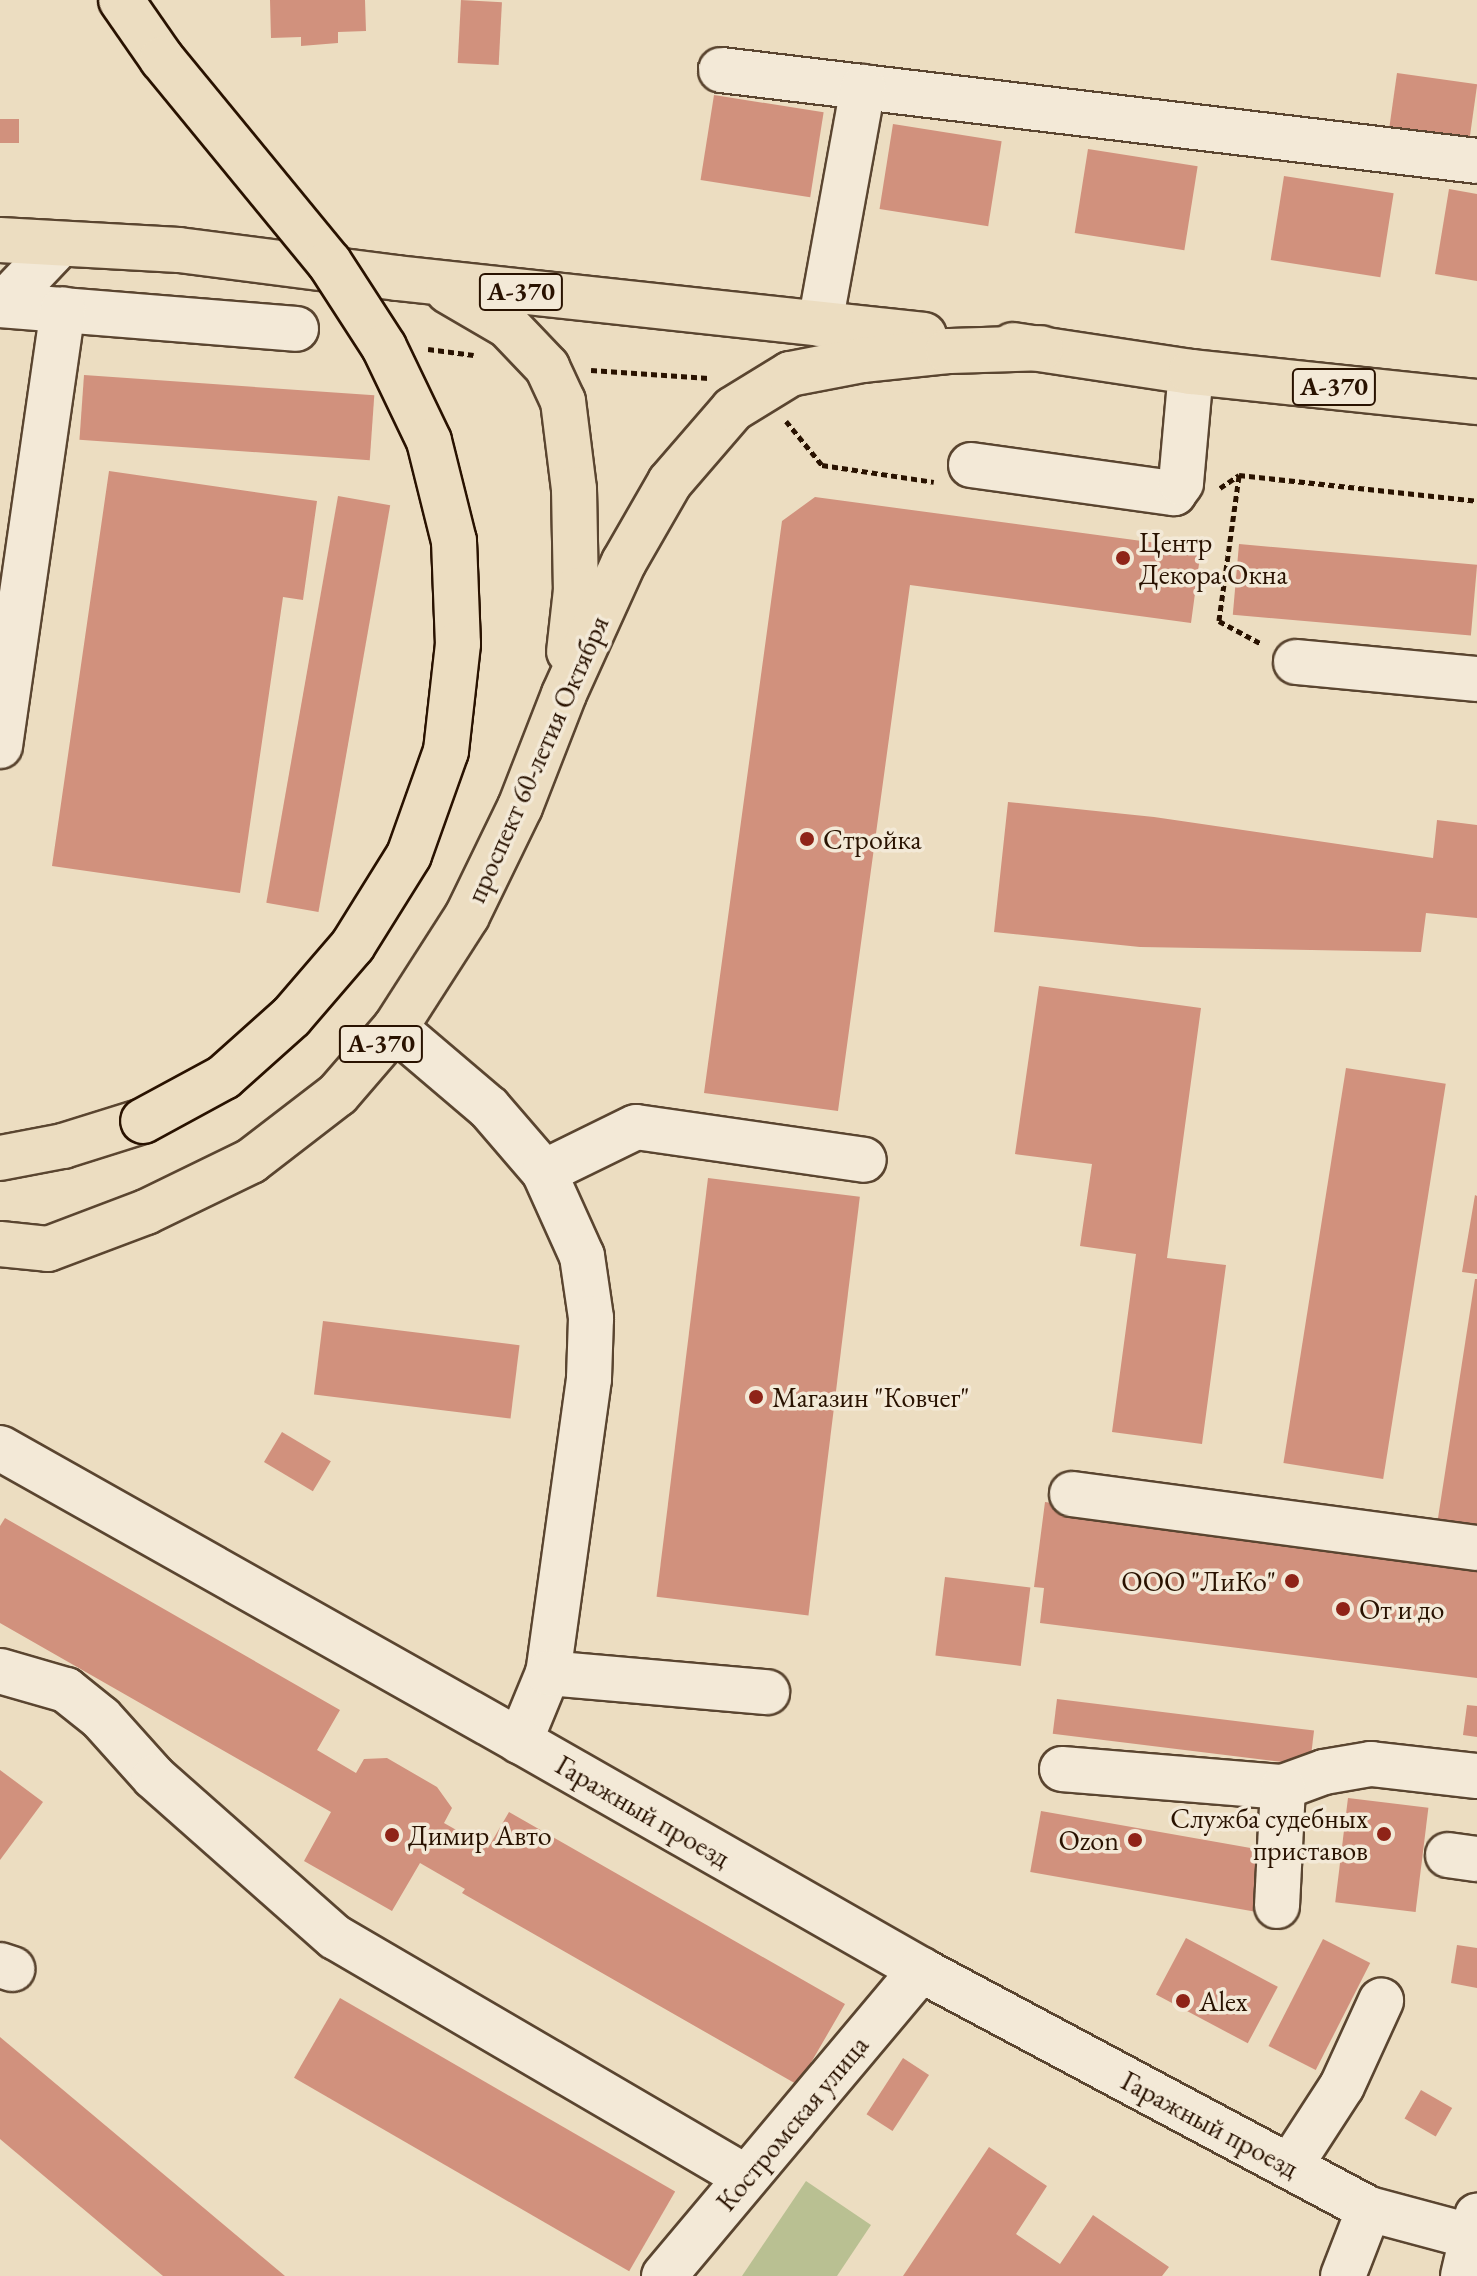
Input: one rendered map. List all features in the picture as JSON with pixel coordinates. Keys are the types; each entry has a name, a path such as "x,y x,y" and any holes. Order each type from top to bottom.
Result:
{"highway":[{"path":"0,1158 63,1146 143,1121 224,1077 291,1017 353,945 409,855 446,751 458,644 454,541 429,441 384,347 329,262 162,59 121,0"},
{"name":"проспект 60-летия Октября","path":"0,240 179,250 397,278 1041,348 1191,372 1477,402"},
{"name":"А-370","path":"397,278 440,287 508,326 547,367 563,401 574,489 576,590 564,694"},
{"name":"проспект 60-летия Октября","path":"0,1244 48,1249 146,1212 251,1161 338,1094 395,1028 467,916 520,807 564,694 624,562 670,482 733,409 790,374 862,360 948,351 1041,348"}],"street":[{"path":"721,70 1477,161"},
{"path":"820,324 863,87"},
{"path":"1,305 60,244"},
{"path":"1,305 296,329"},
{"path":"0,746 63,310"},
{"path":"959,474 1174,493 1181,483 1191,372"},
{"path":"1296,662 1477,679"},
{"path":"395,1028 489,1108 544,1172 582,1256 591,1318 589,1379 548,1673 520,1741"},
{"path":"544,1172 636,1127 864,1160"},
{"name":"Гаражный проезд","path":"0,1448 921,1970 1369,2209 1472,2241"},
{"path":"1072,1494 1477,1548"},
{"path":"0,1671 66,1690 101,1718 154,1777 335,1937 745,2177"},
{"path":"548,1673 767,1692"},
{"path":"1062,1769 1283,1787 1324,1772 1371,1764 1477,1776"},
{"path":"1277,1906 1283,1787"},
{"name":"Костромская улица","path":"664,2276 921,1970"},
{"path":"1290,2166 1342,2086 1381,2001"},
{"path":"1343,2276 1369,2209"}],"path":[{"path":"422,348 484,357"},
{"path":"547,367 734,380 762,391 822,465 959,474"},
{"path":"1239,475 1219,621 1296,662"},
{"path":"1215,492 1239,475 1477,501"}],"green space":[{"path":"806,2181 871,2225 837,2276 742,2276"}],"building":[{"path":"270,0 365,0 366,31 338,32 338,43 301,46 301,37 271,38"},
{"path":"461,0 502,2 499,65 458,63"},
{"path":"1397,73 1477,84 1468,150 1388,138"},
{"path":"714,95 824,112 810,197 701,180"},
{"path":"0,119 19,119 19,143 0,143"},
{"path":"893,124 1002,141 988,226 880,209"},
{"path":"1088,149 1198,166 1184,250 1075,233"},
{"path":"1284,176 1394,193 1380,277 1271,260"},
{"path":"1449,189 1477,194 1477,281 1435,274"},
{"path":"84,375 374,395 370,460 79,440"},
{"path":"109,471 317,501 303,600 283,597 240,893 52,866"},
{"path":"338,496 390,505 318,912 266,903"},
{"name":"Стройка","path":"815,497 1201,549 1191,623 910,585 838,1111 704,1093 782,521"},
{"path":"1239,544 1477,565 1471,636 1233,615"},
{"path":"1008,802 1154,817 1433,858 1437,820 1477,825 1477,918 1426,913 1421,952 1140,947 994,932"},
{"path":"1039,986 1201,1008 1167,1258 1226,1265 1202,1444 1112,1432 1136,1254 1080,1246 1092,1164 1015,1154"},
{"path":"1346,1068 1446,1084 1383,1479 1283,1463"},
{"name":"Магазин \"Ковчег\"","path":"708,1178 860,1197 808,1616 657,1597"},
{"path":"1477,1196 1477,1274 1462,1272"},
{"path":"1477,1279 1477,1537 1436,1531"},
{"path":"323,1321 520,1345 511,1419 314,1394"},
{"path":"282,1432 331,1461 313,1491 264,1462"},
{"name":"От и до","path":"1045,1502 1477,1559 1477,1678 1040,1623 1044,1588 1034,1587"},
{"path":"5,1518 340,1710 317,1750 356,1773 364,1759 387,1758 437,1787 452,1808 444,1823 488,1848 509,1812 845,2004 798,2085 462,1893 465,1889 420,1863 392,1911 304,1861 331,1812 0,1623 0,1526"},
{"path":"945,1577 1030,1587 1021,1666 935,1655"},
{"path":"1057,1699 1314,1731 1310,1765 1053,1734"},
{"path":"1467,1705 1477,1706 1477,1737 1463,1735"},
{"path":"0,1770 43,1802 0,1860"},
{"name":"Служба судебных приставов","path":"1348,1798 1428,1808 1416,1912 1335,1902"},
{"path":"1041,1811 1270,1851 1260,1913 1030,1872"},
{"path":"1186,1938 1278,1987 1248,2043 1156,1995"},
{"path":"1323,1939 1370,1963 1316,2070 1269,2046"},
{"path":"1457,1945 1477,1948 1477,1988 1451,1983"},
{"path":"340,1998 675,2192 629,2271 294,2078"},
{"path":"0,2037 285,2276 163,2276 0,2139"},
{"path":"903,2058 929,2075 893,2131 867,2114"},
{"path":"1421,2090 1452,2108 1436,2137 1404,2119"},
{"path":"989,2147 1047,2186 1016,2234 1060,2264 1093,2215 1169,2267 1162,2276 903,2276"}],"place":[{"name":"Центр Декора Окна","path":"1123,558"},
{"name":"Стройка","path":"807,839"},
{"name":"Магазин \"Ковчег\"","path":"756,1397"},
{"name":"ООО \"ЛиКо\"","path":"1292,1581"},
{"name":"От и до","path":"1343,1609"},
{"name":"Служба судебных приставов","path":"1384,1834"},
{"name":"Димир Авто","path":"392,1835"},
{"name":"Ozon","path":"1135,1840"},
{"name":"Alex","path":"1183,2001"}]}
